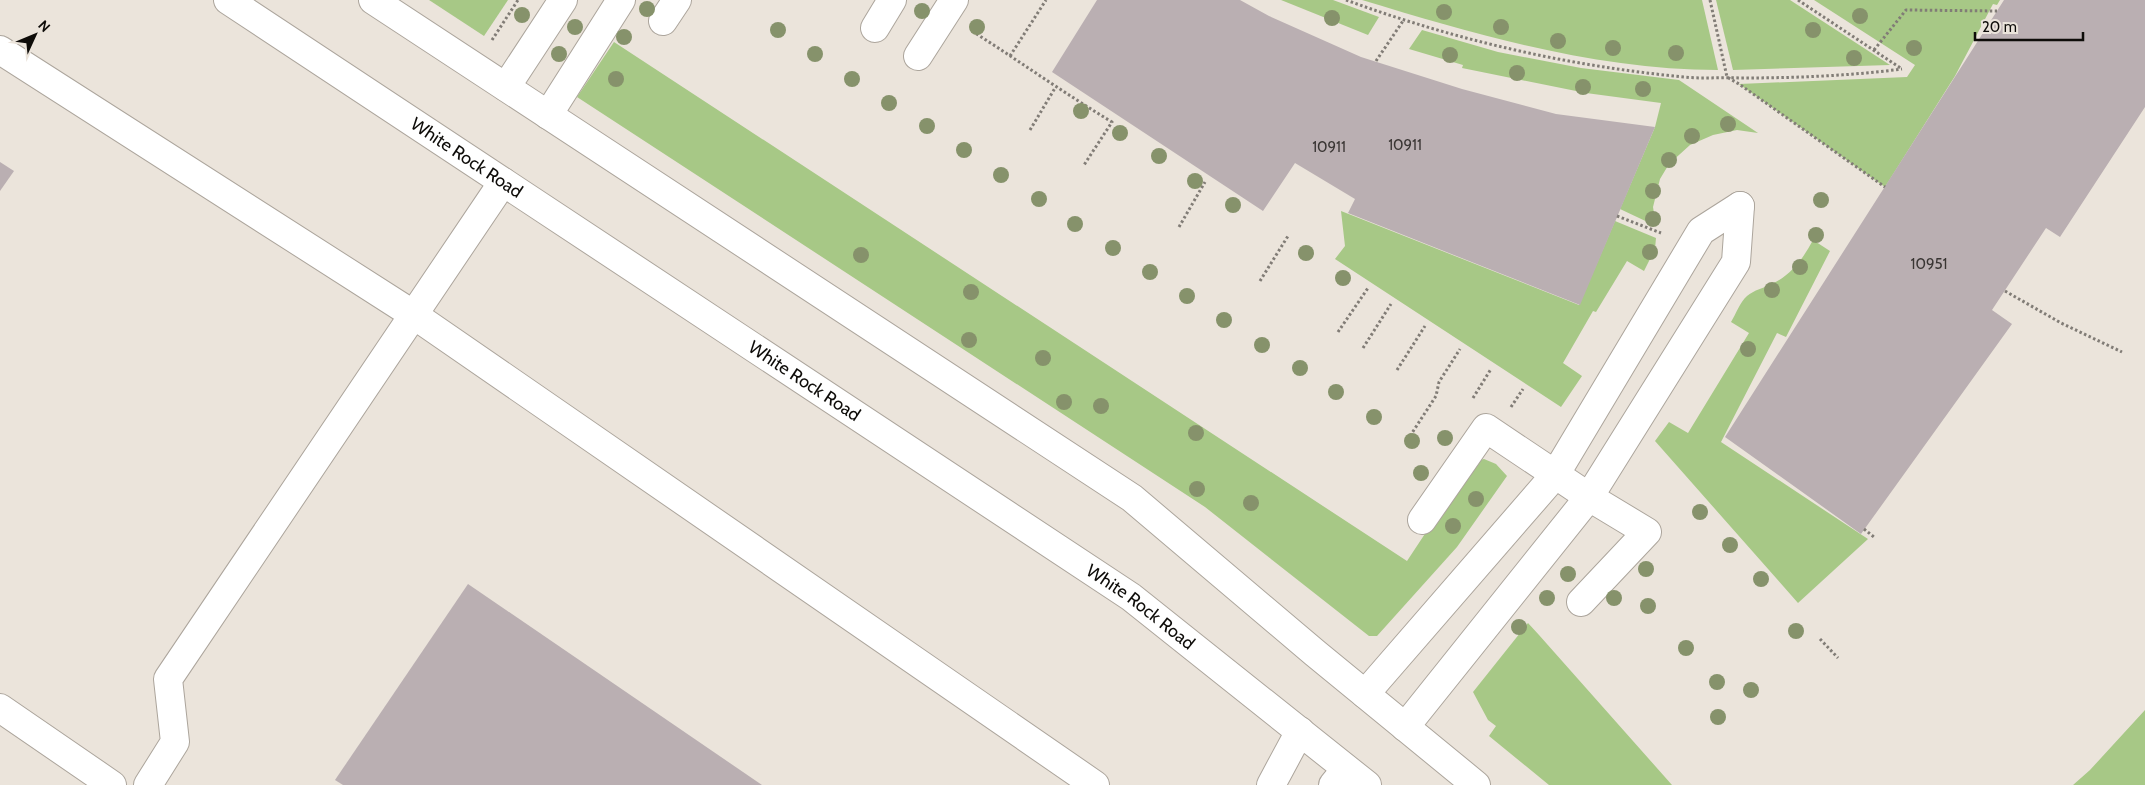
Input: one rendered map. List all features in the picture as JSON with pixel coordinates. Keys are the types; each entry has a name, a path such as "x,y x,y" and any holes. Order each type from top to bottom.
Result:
{"main road":[{"name":"White Rock Road","path":"228,0 1131,597 1300,731 1349,780"},
{"path":"373,0 1132,498 1476,785"},
{"path":"506,87 562,0"},
{"path":"548,115 621,0"},
{"path":"874,28 892,0"},
{"path":"918,56 954,0"},
{"path":"0,50 414,315 1095,785"},
{"path":"148,785 175,742 168,679 503,182"},
{"path":"1365,694 1555,475 1701,231 1740,206 1736,262 1589,497 1405,727"},
{"path":"1422,520 1486,428 1589,497 1647,532 1581,602"},
{"path":"0,708 112,785"},
{"path":"1271,785 1300,731"}],"path":[{"path":"488,47 518,0"},
{"path":"1010,56 1046,0"},
{"path":"1346,0 1403,21 1546,58 1686,77 1788,78 1849,76 1902,69 1798,0"},
{"path":"1710,0 1727,77 1885,187"},
{"path":"1874,50 1906,10 1997,11"},
{"path":"1376,62 1403,21"},
{"path":"997,47 1037,72 1055,88 1112,122 1084,165"},
{"path":"1030,130 1055,88"},
{"path":"1179,227 1205,182"},
{"path":"1617,216 1661,233"},
{"path":"1260,281 1288,236"},
{"path":"1338,332 1368,288"},
{"path":"2005,291 2061,323 2122,352"},
{"path":"1363,348 1391,304"},
{"path":"1397,370 1425,326"},
{"path":"1410,436 1436,396 1439,382 1460,349"},
{"path":"1473,399 1491,369"},
{"path":"1864,529 1874,537"},
{"path":"1820,639 1838,658"}],"green space":[{"path":"429,0 508,0 484,36"},
{"path":"1281,0 1333,0 1379,17 1368,35"},
{"path":"1362,0 1702,0 1718,70 1628,64 1583,57 1494,38"},
{"path":"1716,0 1790,0 1890,65 1733,70"},
{"path":"1814,0 2000,0 1997,5 1993,4 1955,76 1885,187 1739,84 1907,77 1915,65"},
{"path":"1422,30 1498,52 1581,68 1679,80 1758,133 1737,130 1713,135 1690,145 1669,164 1660,179 1653,207 1656,226 1620,209 1655,127 1661,103 1586,93 1462,68 1463,65 1409,49"},
{"path":"614,42 1407,561 1446,502 1480,460 1484,459 1496,464 1507,476 1457,547 1377,636 1369,636 1205,507 577,97"},
{"path":"1341,211 1579,305 1615,221 1656,238 1655,249 1644,271 1627,261 1596,312 1593,311 1563,363 1582,376 1561,407 1335,259 1345,246"},
{"path":"1813,240 1830,251 1786,337 1777,333 1721,442 1868,539 1798,603 1655,441 1669,422 1688,433 1749,333 1731,322 1742,301 1750,294 1772,284 1791,271 1801,260"},
{"path":"1528,623 1672,785 1549,785 1489,736 1496,726 1488,720 1473,692"},
{"path":"2145,710 2145,785 2073,785 2090,770"}],"building":[{"path":"1097,0 1240,0 1269,16 1361,57 1462,89 1556,114 1655,127 1580,305 1348,213 1355,199 1295,163 1263,211 1052,72"},
{"path":"2004,0 2145,0 2145,107 2060,237 2046,228 1992,310 2012,324 1861,534 1725,437"},
{"path":"0,162 14,171 0,191"},
{"path":"468,584 762,785 343,785 335,780"}]}
